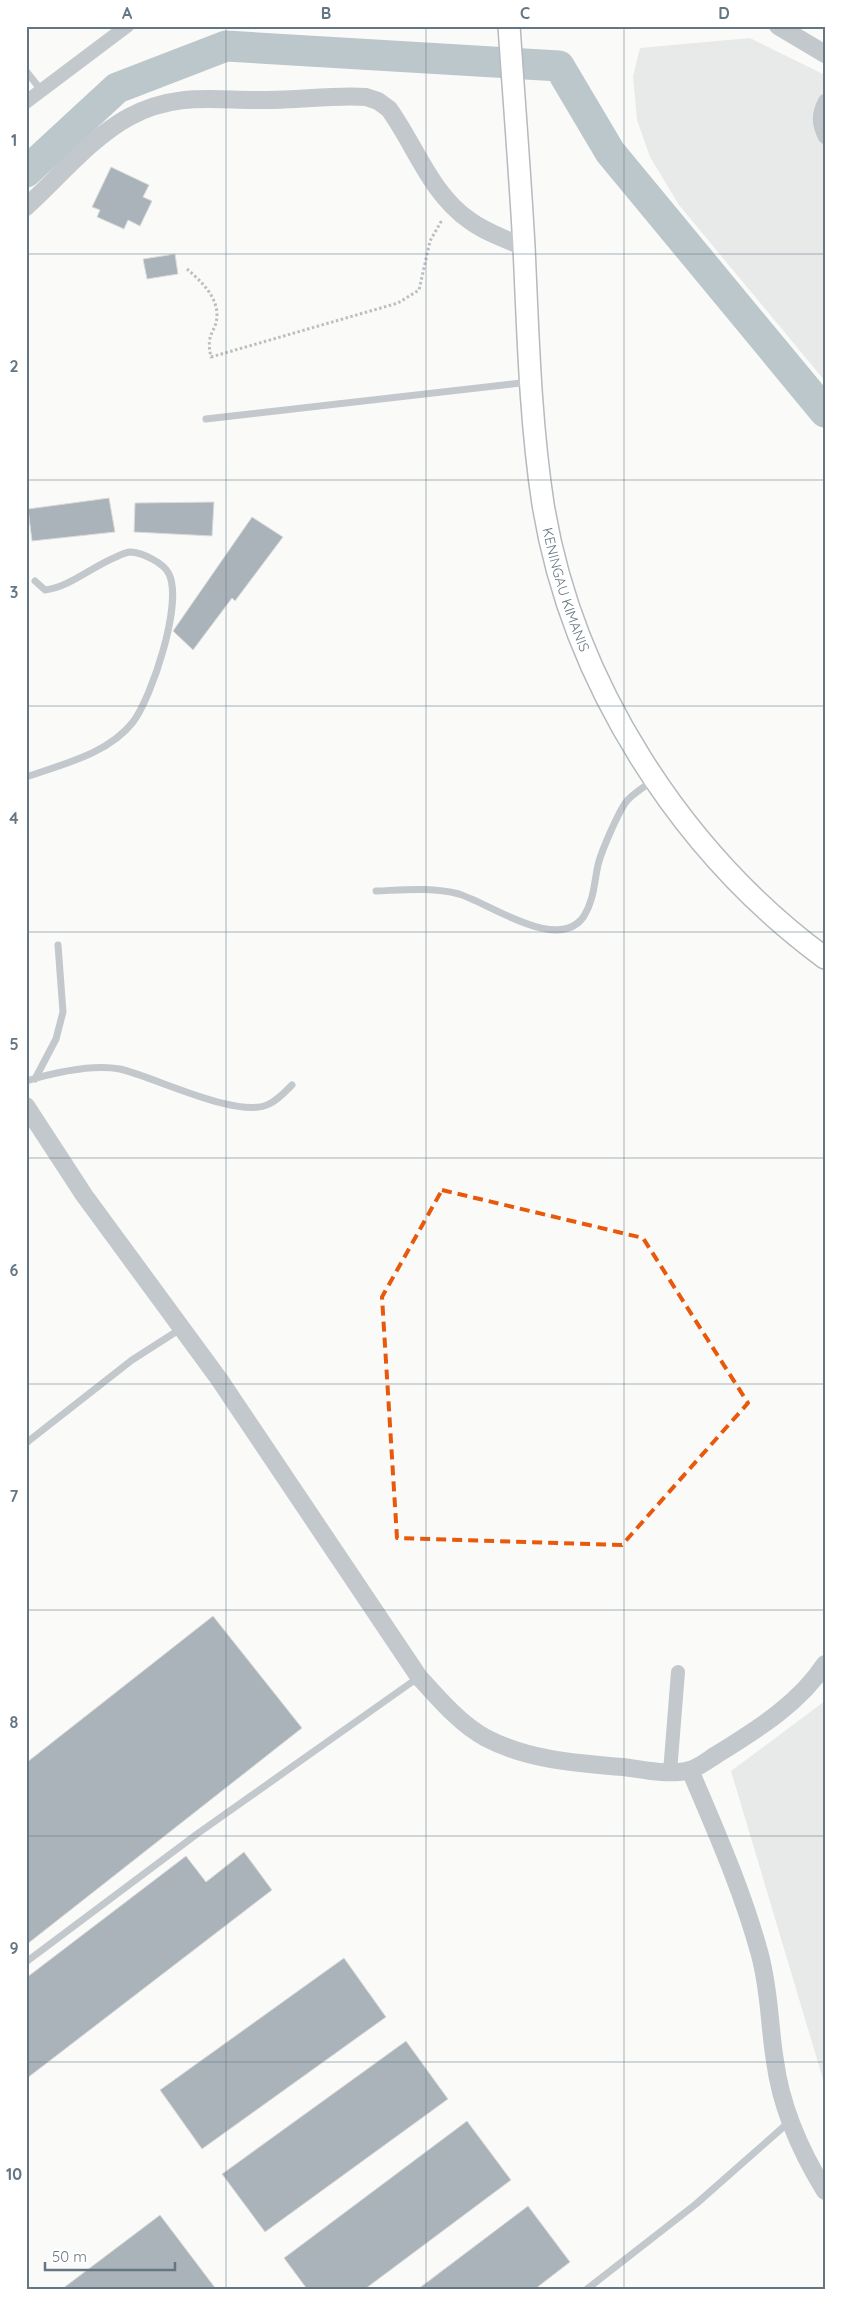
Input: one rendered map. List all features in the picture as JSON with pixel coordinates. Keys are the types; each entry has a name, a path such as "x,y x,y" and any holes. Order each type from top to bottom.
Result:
{"main road":[{"name":"KENINGAU KIMANIS","path":"509,26 524,247 529,382 544,505 567,599 584,652 613,708 655,779 709,850 763,906 825,958"}],"street":[{"path":"26,102 127,26"},
{"path":"778,26 825,54"},
{"path":"26,207 107,132 128,117 147,108 168,102 204,97 267,100 366,96 378,101 389,109 432,179 450,204 468,220 494,235 524,247"},
{"path":"825,101 819,113 819,124 825,137"},
{"path":"26,1106 84,1195 182,1328 419,1677 444,1705 484,1737 519,1753 564,1762 670,1772 690,1770 728,1747 794,1701 825,1664"},
{"path":"670,1772 678,1672"},
{"path":"690,1770 748,1914 760,1955 768,1988 775,2062 790,2121 825,2191"}],"lane":[{"path":"26,71 41,90"},
{"path":"206,419 529,382"},
{"path":"26,776 88,755 114,741 133,722 146,697 164,649 174,596 169,573 153,559 130,552 105,561 55,589 44,590 35,581"},
{"path":"376,891 432,888 461,895 499,913 550,930 566,930 583,917 594,894 598,864 626,802 655,779"},
{"path":"35,1079 56,1039 63,1012 58,945"},
{"path":"26,1081 56,1072 118,1069 216,1102 252,1108 268,1105 292,1085"},
{"path":"26,1443 132,1360 182,1328"},
{"path":"26,1962 197,1834 419,1677"},
{"path":"587,2289 696,2204 790,2121"}],"path":[{"path":"187,269 202,281 213,299 217,315 207,342 211,357 398,303 419,290 430,241 450,204"}],"highlighted area":[{"path":"442,1190 643,1238 748,1403 622,1545 397,1538 382,1297"}],"shaded area":[{"path":"750,38 825,75 825,381 679,205 650,157 637,120 633,76 640,48"},
{"path":"825,1701 825,2086 731,1771"}],"building":[{"path":"111,167 149,185 143,197 152,201 140,226 128,220 124,229 97,217 100,210 92,207"},
{"path":"175,254 178,274 147,279 143,259"},
{"path":"109,498 115,532 32,541 28,509"},
{"path":"214,502 212,536 134,532 135,503"},
{"path":"252,517 283,537 235,601 232,598 193,650 173,631"},
{"path":"213,1616 302,1728 26,1945 26,1763"},
{"path":"244,1852 272,1890 26,2079 26,1978 186,1856 206,1882"},
{"path":"344,1958 386,2017 202,2149 160,2090"},
{"path":"406,2041 448,2099 265,2232 222,2174"},
{"path":"467,2121 511,2180 365,2289 307,2289 284,2258"},
{"path":"528,2206 570,2262 535,2289 418,2289"},
{"path":"160,2215 216,2289 62,2289"}],"waterway":[{"path":"26,172 117,88 226,46 559,66 610,152 825,412"}]}
